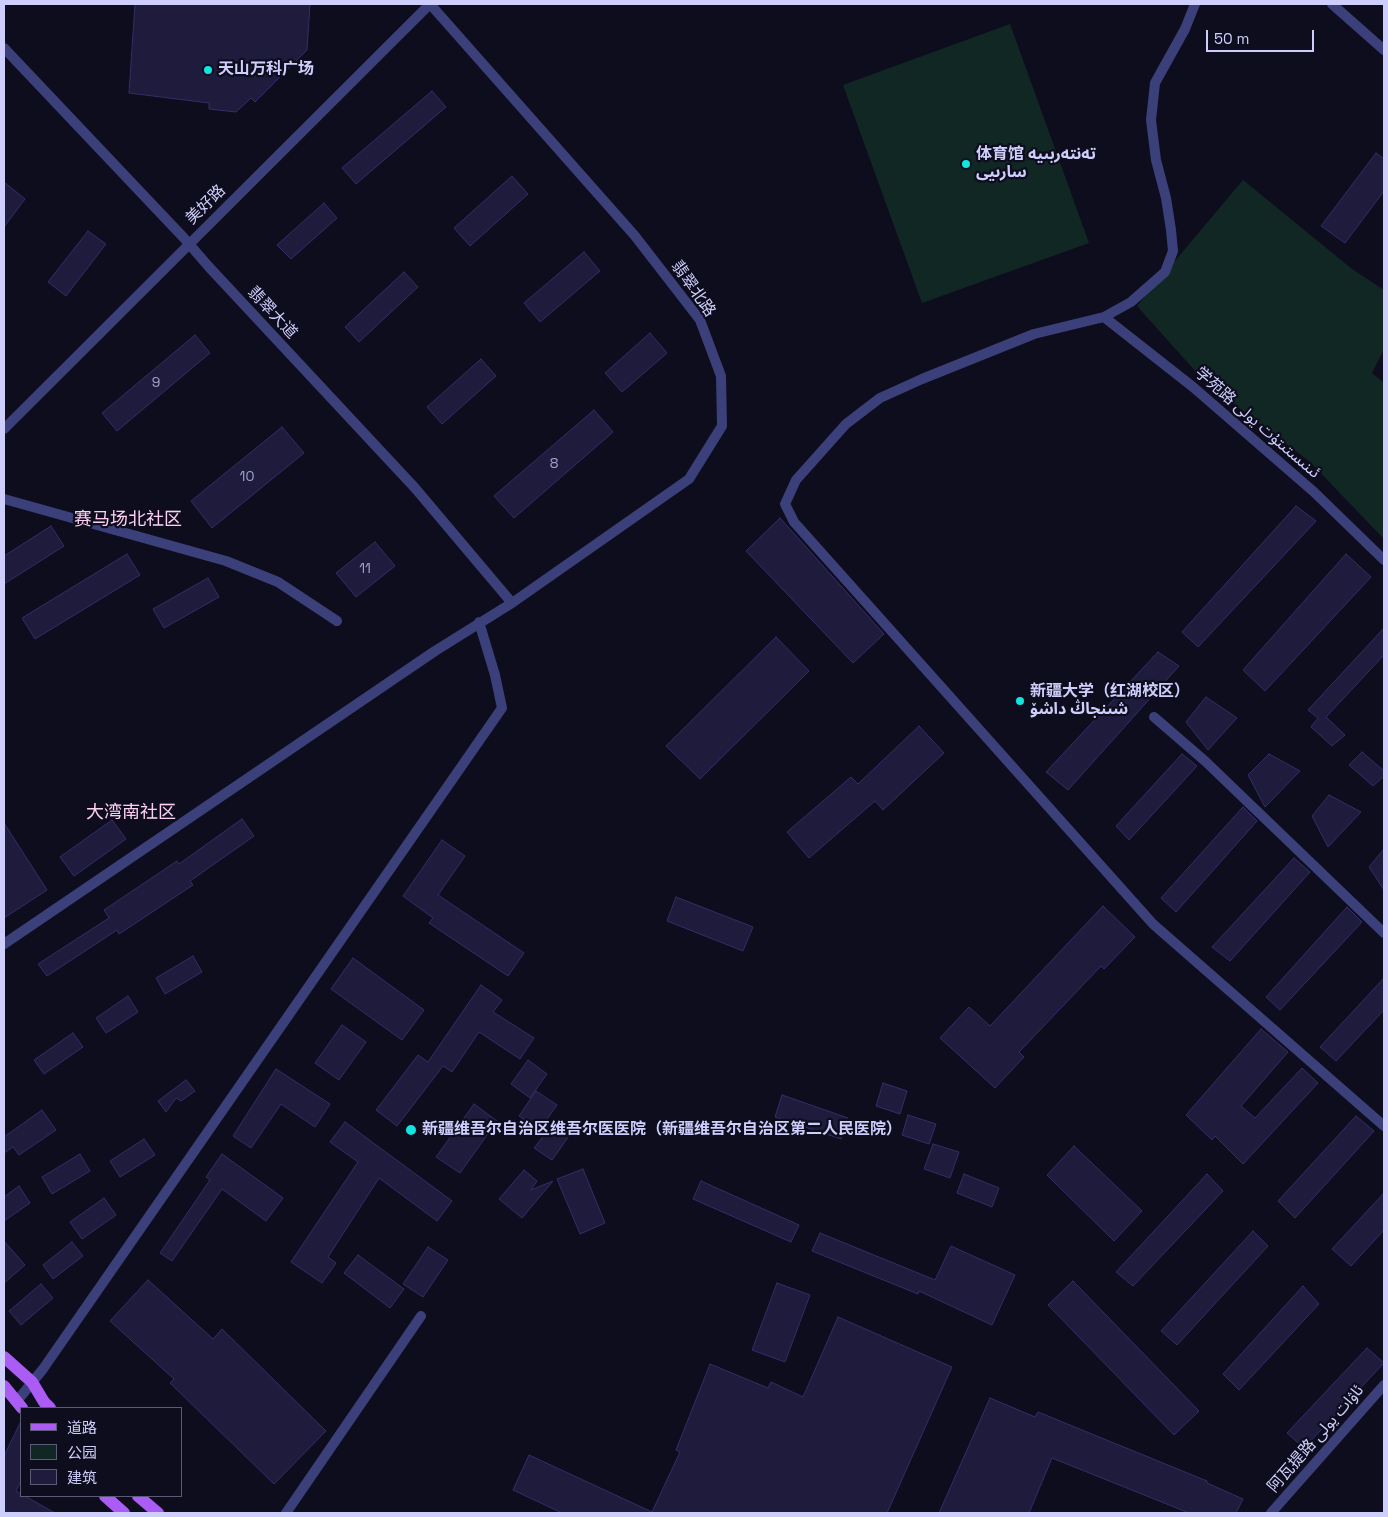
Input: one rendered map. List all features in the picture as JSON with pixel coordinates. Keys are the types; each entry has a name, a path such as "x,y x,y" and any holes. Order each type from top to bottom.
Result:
{"main road":[{"path":"4,1357 32,1382 49,1407"},
{"path":"4,1386 20,1405"},
{"path":"106,1497 124,1513"},
{"path":"139,1497 158,1513"}],"street":[{"name":"美好路","path":"4,429 188,243 430,4"},
{"name":"翡翠北路","path":"4,944 479,622 512,603 689,479 722,426 721,376 700,320 635,236 430,4"},
{"path":"1195,4 1185,29 1155,83 1151,120 1156,160 1166,198 1173,252 1165,272 1131,302 1104,317 1034,334 922,378 880,398 846,424 796,480 785,504 794,522 1153,924 1384,1126"},
{"path":"1332,4 1384,50"},
{"name":"翡翠大道","path":"4,48 415,488 512,603"},
{"name":"学苑路 ئىنىستىتۇت يولى","path":"1104,317 1193,387 1314,492 1384,560"},
{"path":"4,499 226,561 278,582 338,621"},
{"path":"20,1405 32,1382 44,1369 502,708 495,675 479,622"},
{"path":"1154,717 1205,761 1384,933"},
{"path":"286,1513 421,1316"},
{"name":"阿瓦提路 ئاۋات يولى","path":"1271,1513 1384,1385"}],"green space":[{"name":"体育馆 تەنتەربىيە سارىيى","path":"1010,24 1089,243 922,303 843,85"},
{"path":"1243,180 1352,269 1384,290 1384,349 1372,373 1384,383 1384,539 1309,461 1206,383 1137,306"}],"building":[{"name":"天山万科广场","path":"135,4 310,4 307,50 255,102 251,98 236,112 209,109 209,103 129,93"},
{"path":"432,91 446,107 356,184 342,168"},
{"path":"1376,153 1384,159 1384,191 1345,243 1321,226"},
{"path":"512,176 528,194 470,246 454,228"},
{"path":"4,182 25,199 4,227"},
{"path":"324,203 337,218 291,259 277,245"},
{"path":"88,231 106,244 66,296 48,282"},
{"path":"584,252 600,271 540,322 524,303"},
{"path":"404,272 418,287 359,342 345,327"},
{"path":"650,333 667,353 622,392 605,373"},
{"path":"195,335 210,353 117,431 102,413"},
{"path":"481,359 496,376 442,424 427,407"},
{"path":"594,410 613,432 514,518 494,496"},
{"path":"282,427 304,453 212,528 191,501"},
{"path":"1296,506 1316,521 1198,647 1182,632"},
{"path":"780,518 884,634 853,663 746,551"},
{"path":"51,526 64,546 4,584 4,556"},
{"path":"375,542 395,566 356,597 336,573"},
{"path":"127,554 140,575 35,639 22,618"},
{"path":"1346,554 1371,577 1265,691 1243,670"},
{"path":"208,578 219,597 164,628 153,609"},
{"path":"1384,628 1384,655 1326,717 1345,735 1332,746 1311,727 1318,718 1308,710"},
{"path":"776,637 809,671 700,779 666,746"},
{"path":"1158,652 1179,666 1068,790 1046,772"},
{"path":"1206,697 1237,718 1208,750 1186,722"},
{"path":"919,726 944,753 883,810 875,801 809,858 787,832 851,777 858,784"},
{"path":"1362,752 1384,771 1384,776 1373,786 1349,765"},
{"path":"1182,754 1197,766 1129,840 1116,826"},
{"path":"1269,754 1300,771 1265,807 1248,775"},
{"path":"1329,795 1361,812 1328,847 1312,816"},
{"path":"1243,807 1257,821 1176,912 1161,898"},
{"path":"242,819 254,836 190,881 193,885 119,934 117,930 47,976 38,964 109,918 104,910 177,861 179,864"},
{"path":"112,820 126,839 74,876 60,857"},
{"path":"4,823 47,890 4,918"},
{"path":"442,840 465,856 438,895 524,953 508,976 429,923 433,918 403,896"},
{"path":"1384,849 1384,890 1369,867"},
{"path":"1294,858 1310,872 1230,961 1212,947"},
{"path":"676,897 753,927 743,951 667,921"},
{"path":"1103,906 1135,937 1104,969 1101,966 1019,1052 1024,1057 995,1088 940,1038 969,1007 990,1026"},
{"path":"1347,907 1362,922 1280,1010 1266,997"},
{"path":"193,956 202,972 165,994 156,978"},
{"path":"353,958 424,1010 402,1040 331,989"},
{"path":"1384,978 1384,1010 1336,1061 1320,1047"},
{"path":"481,985 502,1000 493,1012 534,1038 520,1059 479,1032 452,1072 443,1066 397,1126 376,1110 418,1055 428,1062"},
{"path":"128,996 138,1012 106,1033 96,1018"},
{"path":"342,1025 366,1042 339,1080 315,1063"},
{"path":"1261,1029 1288,1052 1241,1106 1255,1118 1302,1068 1318,1083 1243,1164 1215,1136 1212,1140 1186,1115"},
{"path":"73,1033 83,1047 44,1074 34,1060"},
{"path":"528,1060 547,1074 530,1098 511,1084"},
{"path":"276,1069 330,1104 315,1127 281,1104 251,1148 233,1136"},
{"path":"186,1080 195,1091 181,1101 176,1098 166,1112 158,1101"},
{"path":"883,1083 907,1091 900,1114 876,1106"},
{"path":"536,1091 557,1105 547,1119 569,1136 552,1160 534,1148 545,1134 519,1116"},
{"path":"782,1095 848,1118 841,1139 775,1117"},
{"path":"474,1104 497,1121 460,1173 436,1157"},
{"path":"42,1110 56,1130 19,1155 13,1147 4,1153 4,1137"},
{"path":"908,1115 936,1124 929,1144 902,1135"},
{"path":"1356,1116 1374,1131 1295,1218 1278,1201"},
{"path":"345,1122 452,1201 437,1221 379,1178 328,1257 336,1263 322,1283 291,1262 358,1162 330,1142"},
{"path":"144,1139 155,1155 120,1177 110,1161"},
{"path":"933,1144 959,1152 950,1178 924,1169"},
{"path":"1074,1146 1142,1211 1114,1241 1047,1175"},
{"path":"80,1154 90,1171 52,1194 42,1177"},
{"path":"222,1154 283,1198 266,1221 222,1189 172,1261 160,1253 210,1180 206,1177"},
{"path":"583,1169 605,1223 580,1234 557,1179"},
{"path":"524,1170 537,1181 531,1190 553,1181 522,1218 499,1199"},
{"path":"964,1174 999,1188 992,1207 957,1193"},
{"path":"1207,1174 1223,1191 1133,1286 1116,1272"},
{"path":"701,1181 799,1225 791,1242 693,1199"},
{"path":"19,1186 30,1203 4,1221 4,1197"},
{"path":"1384,1193 1384,1230 1351,1266 1332,1249"},
{"path":"104,1198 116,1215 82,1239 70,1222"},
{"path":"1253,1231 1268,1246 1177,1345 1161,1331"},
{"path":"820,1233 935,1280 951,1246 1015,1275 992,1325 919,1291 918,1294 812,1251"},
{"path":"4,1241 25,1265 4,1283"},
{"path":"72,1242 83,1256 53,1279 43,1265"},
{"path":"428,1247 448,1260 423,1297 403,1284"},
{"path":"358,1255 404,1289 390,1308 344,1273"},
{"path":"148,1280 213,1339 222,1329 326,1431 274,1484 170,1383 174,1379 110,1321"},
{"path":"1073,1281 1199,1411 1174,1435 1048,1305"},
{"path":"777,1283 810,1295 785,1362 752,1350"},
{"path":"41,1284 53,1298 21,1325 9,1311"},
{"path":"1303,1286 1319,1304 1239,1390 1223,1374"},
{"path":"838,1317 952,1367 887,1513 562,1513 513,1490 529,1455 652,1512 680,1452 676,1450 710,1364 768,1388 771,1382 803,1397"},
{"path":"1367,1348 1384,1363 1304,1448 1287,1433"},
{"path":"990,1398 1035,1417 1038,1412 1207,1481 1207,1483 1243,1499 1236,1513 1189,1513 1052,1458 1029,1513 939,1513"},
{"path":"20,1423 20,1483 16,1491 20,1493 20,1497 27,1497 55,1513 4,1513 4,1456"}],"place":[{"name":"天山万科广场","path":"208,70"},
{"name":"体育馆 تەنتەربىيە سارىيى","path":"966,164"},
{"name":"新疆大学（红湖校区） شىنجاڭ داشۆ","path":"1020,701"},
{"name":"新疆维吾尔自治区维吾尔医医院（新疆维吾尔自治区第二人民医院）","path":"411,1130"}],"district":[{"name":"赛马场北社区","path":"128,520"},
{"name":"大湾南社区","path":"131,813"}]}
